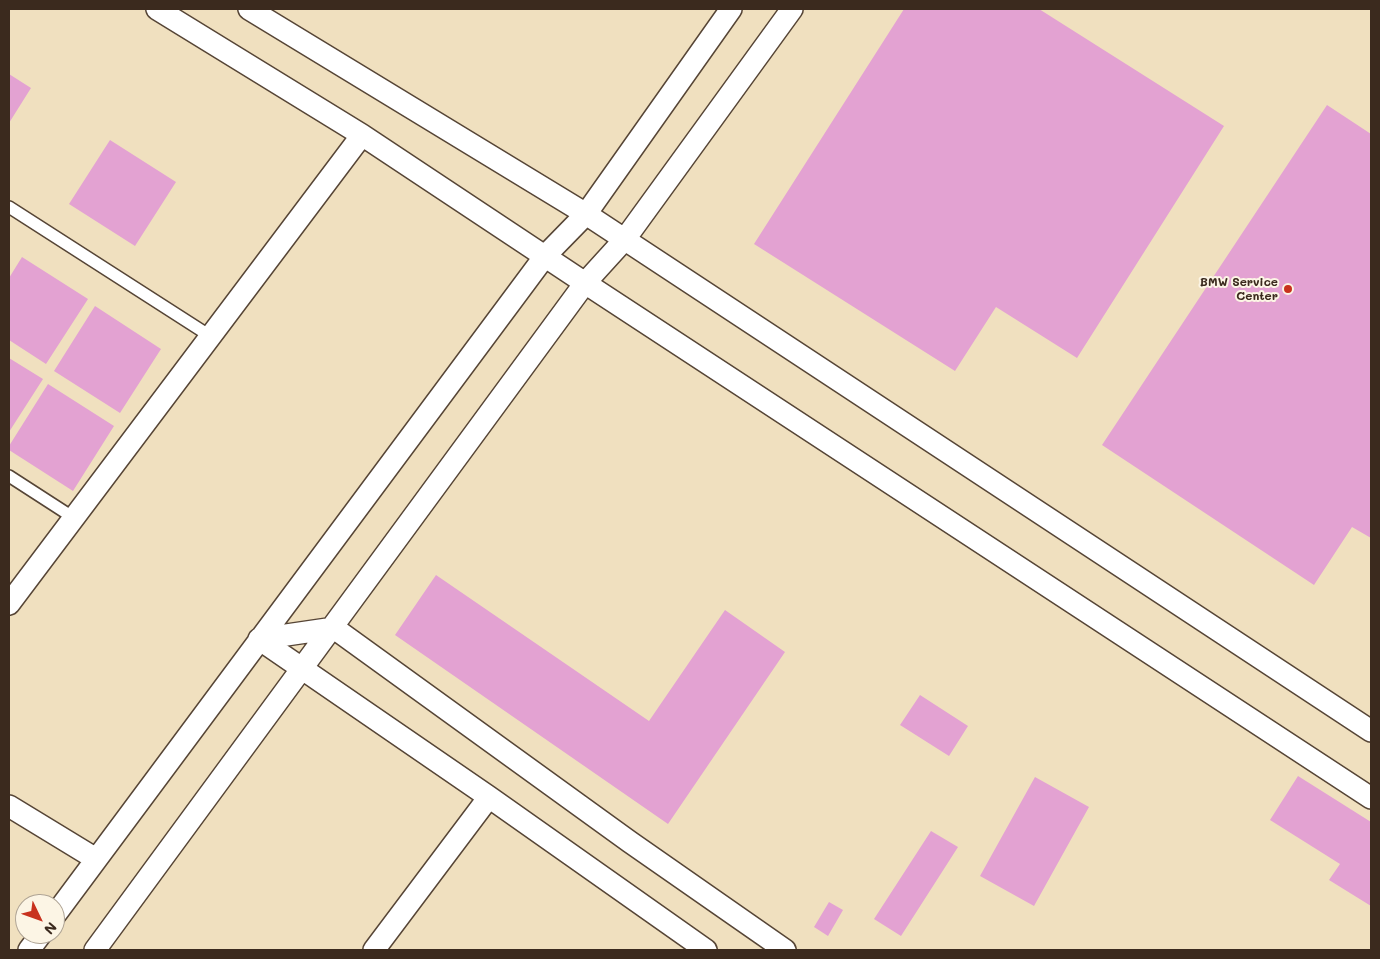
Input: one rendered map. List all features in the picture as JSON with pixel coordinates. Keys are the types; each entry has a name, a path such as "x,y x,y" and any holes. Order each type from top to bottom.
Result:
{"street":[{"path":"157,9 362,135 1371,798"},
{"path":"249,9 625,239 1371,731"},
{"path":"65,901 545,256 586,214 732,9"},
{"path":"95,950 334,628 585,283 625,239 792,9"},
{"path":"9,604 362,135"},
{"path":"259,639 334,628 622,836 785,950"},
{"path":"259,639 706,950"},
{"path":"374,950 489,798"},
{"path":"9,806 96,859"}],"lane":[{"path":"9,207 210,336"},
{"path":"9,476 74,518"}],"building":[{"path":"904,9 1039,9 1224,126 1077,358 996,307 955,371 754,244"},
{"path":"9,74 31,88 9,123"},
{"name":"BMW Service Center","path":"1327,105 1371,134 1371,538 1352,527 1314,585 1102,445"},
{"path":"110,140 176,182 135,246 69,204"},
{"path":"22,257 88,299 46,364 9,340 9,278"},
{"path":"95,306 161,349 120,413 54,371"},
{"path":"9,358 43,379 9,432"},
{"path":"48,384 114,426 73,491 9,450 9,446"},
{"path":"436,575 649,721 725,610 785,652 668,824 395,635"},
{"path":"920,695 968,726 949,756 900,725"},
{"path":"1298,776 1371,822 1371,906 1329,880 1340,864 1270,820"},
{"path":"1035,777 1089,807 1034,906 980,876"},
{"path":"931,831 958,847 901,936 874,919"},
{"path":"829,902 843,910 828,936 814,927"}],"place":[{"name":"BMW Service Center","path":"1288,289"}]}
